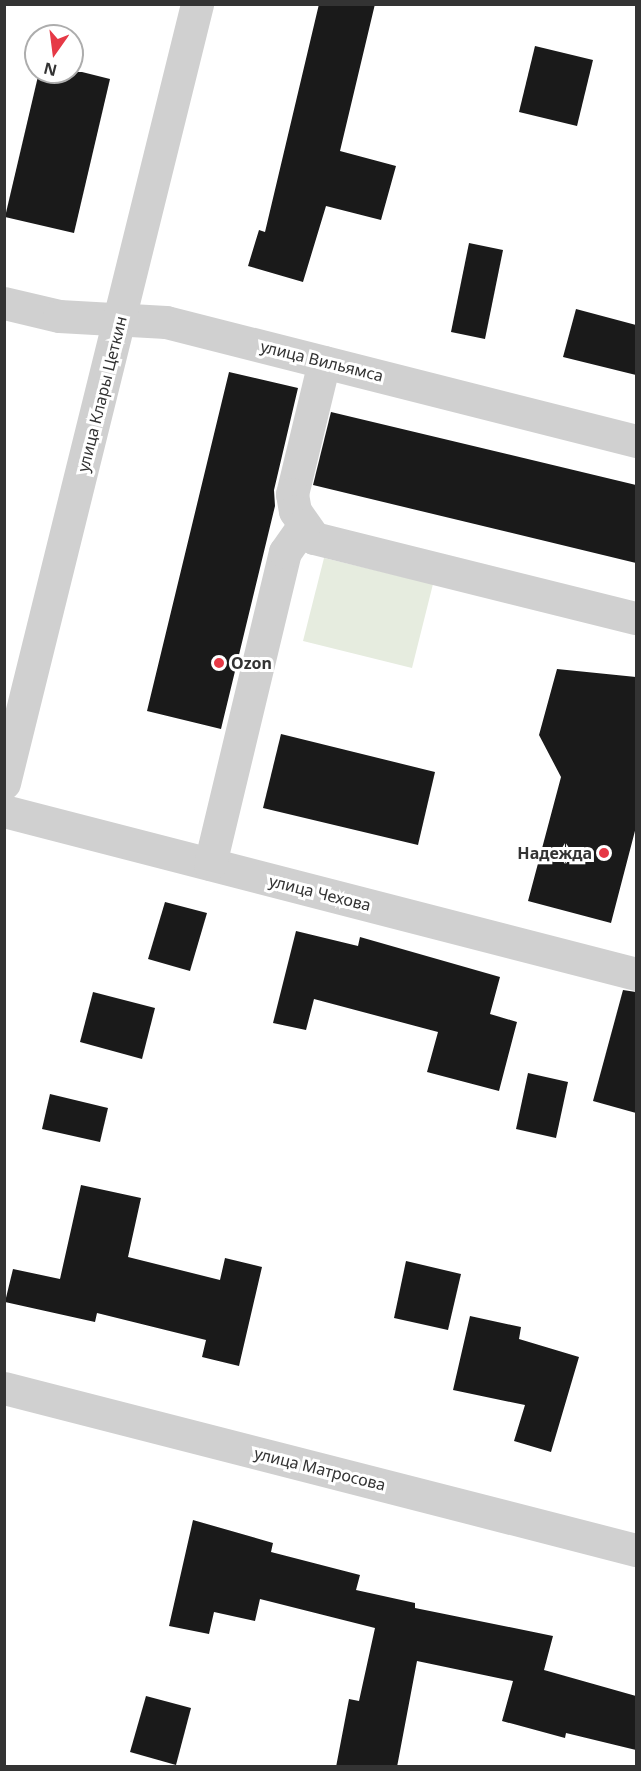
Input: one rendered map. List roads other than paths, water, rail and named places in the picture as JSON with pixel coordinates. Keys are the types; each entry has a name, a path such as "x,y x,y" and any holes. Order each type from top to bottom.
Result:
{"street":[{"name":"улица Клары Цеткин","path":"6,768 121,319 197,4"},
{"name":"улица Вильямса","path":"4,303 59,315 166,322 636,441"},
{"path":"324,362 292,494 292,503 314,538 636,618"},
{"path":"210,864 285,552 304,525"},
{"name":"улица Чехова","path":"4,811 636,974"},
{"name":"улица Матросова","path":"4,1388 636,1550"}],"place":[{"name":"Ozon","path":"219,663"},
{"name":"Надежда","path":"604,853"}]}
